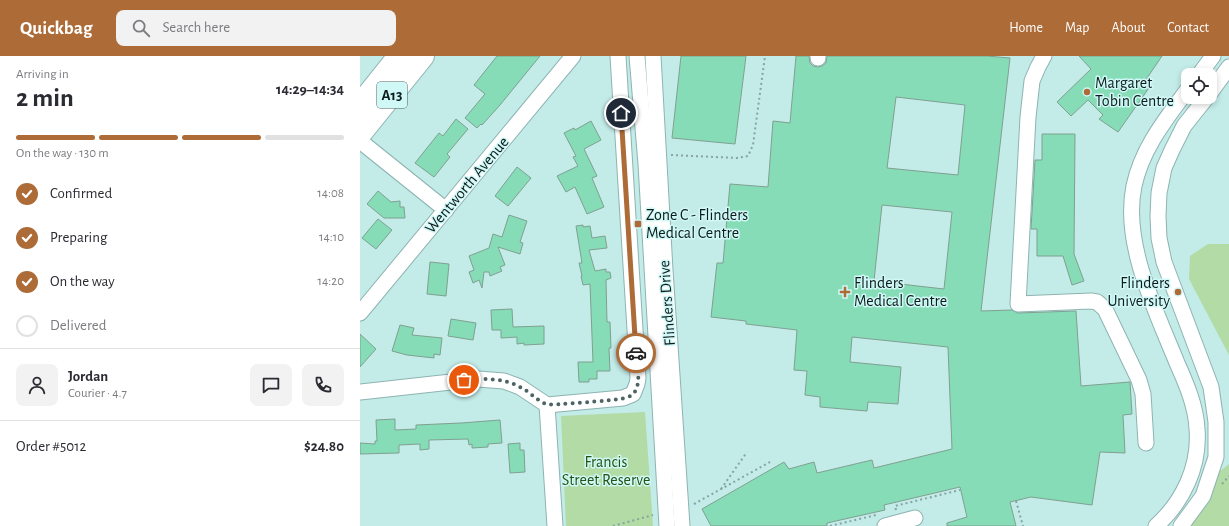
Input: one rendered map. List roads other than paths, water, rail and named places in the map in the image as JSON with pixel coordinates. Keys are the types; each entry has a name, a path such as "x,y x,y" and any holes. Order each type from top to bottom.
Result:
{"highway":[{"path":"360,105 399,56"},
{"name":"A13","path":"360,134 423,56"}],"street":[{"name":"Wentworth Avenue","path":"360,313 573,56"},
{"path":"360,392 478,379 504,381 520,387 546,405 623,398 633,394 636,389 638,378 618,56"},
{"name":"Flinders Drive","path":"637,56 642,106 661,162"},
{"name":"Flinders Drive","path":"653,56 661,162 667,519"},
{"path":"1044,56 1032,81 1028,117 1018,304 1091,301 1102,305 1139,380 1143,394 1146,443"},
{"path":"1204,68 1213,56"},
{"path":"1217,84 1229,68"},
{"path":"1156,526 1180,499 1190,480 1198,446 1198,428 1191,399 1140,265 1132,222 1132,202 1134,186 1147,148 1164,121 1181,98"},
{"path":"1181,526 1194,511 1205,491 1216,457 1216,422 1211,387 1164,262 1159,238 1158,201 1164,168 1172,150 1184,126 1201,104"},
{"path":"621,113 642,106"},
{"path":"360,141 446,210"},
{"name":"Flinders Drive","path":"663,344 682,526"},
{"path":"546,405 555,526"},
{"path":"884,518 915,518"}],"place":[{"name":"Margaret Tobin Centre","path":"1087,92"},
{"name":"Zone C - Flinders Medical Centre","path":"638,224"},
{"name":"Flinders Medical Centre","path":"845,292"},
{"name":"Flinders University","path":"1178,292"}],"park label":[{"name":"Francis Street Reserve","path":"606,471"}]}
